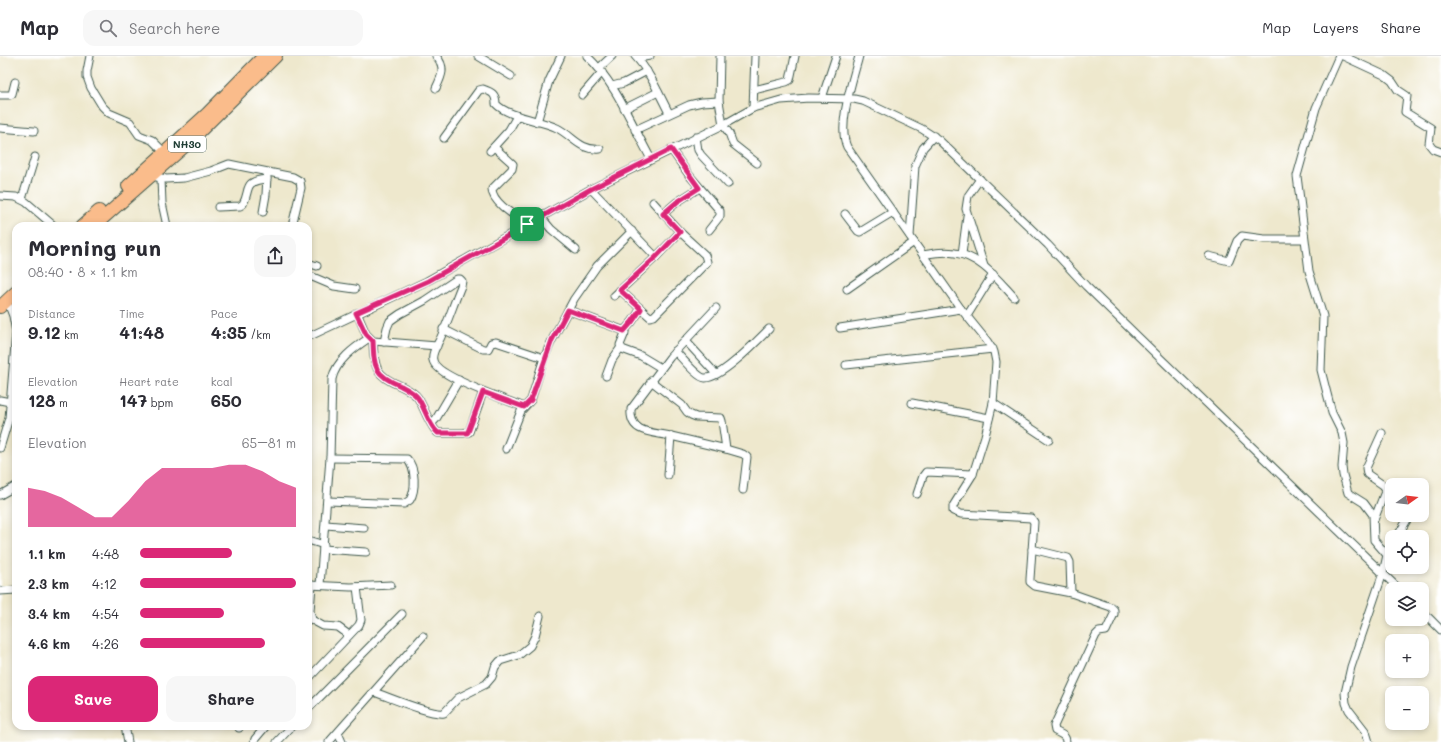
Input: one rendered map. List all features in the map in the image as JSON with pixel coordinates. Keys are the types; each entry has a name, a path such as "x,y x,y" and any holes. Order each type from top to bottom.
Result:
{"highway":[{"name":"NH30","path":"87,222 165,153 264,56"},
{"name":"NH30","path":"99,222 157,177 276,56"},
{"path":"6,299 12,289"}],"street":[{"path":"90,56 87,77 91,88 102,106 109,113 130,122 139,135 152,140 165,153"},
{"path":"436,56 442,67 442,76 436,88"},
{"path":"478,56 510,76"},
{"path":"537,122 549,81 561,56"},
{"path":"587,56 601,70 612,86 651,159"},
{"path":"582,95 612,56"},
{"path":"636,57 650,56"},
{"path":"720,56 719,101 723,125 729,133 733,144 757,163"},
{"path":"753,108 755,56"},
{"path":"754,90 788,82 792,77 795,56"},
{"path":"822,98 836,56"},
{"path":"859,56 847,98 844,131 845,144 961,309 993,349 996,362 993,403 989,418 973,474 953,506 954,512 961,514 1031,518 1034,522 1030,578 1032,584 1035,586 1071,593 1111,607 1115,612 1106,631 1096,634 1054,726 1055,731 1065,737 1066,742"},
{"path":"1339,56 1316,108 1297,176 1308,271 1323,316 1322,370 1332,413 1342,433 1344,443 1342,467 1346,489 1348,493 1364,503 1370,510 1374,520"},
{"path":"1343,56 1392,81 1400,91 1406,95 1405,112 1431,128 1429,144 1433,149 1441,152"},
{"path":"636,57 647,71 669,114"},
{"path":"612,86 647,71"},
{"path":"0,95 12,94 15,82"},
{"path":"444,138 481,89 495,94 496,104 498,106 517,116 558,129 586,149 600,149"},
{"path":"624,109 658,92"},
{"path":"312,335 356,313 428,281 591,189 723,125 753,108 781,100 847,98 863,101 934,136 1048,245 1086,286 1156,355 1392,582"},
{"path":"635,130 689,105 702,102 719,101"},
{"path":"517,116 509,130 492,149 513,164 512,169 492,189 492,192 505,209 527,224"},
{"path":"0,128 34,131"},
{"path":"912,239 915,166 923,148 934,136"},
{"path":"696,137 698,150 701,155 728,184"},
{"path":"671,149 699,188 720,211 720,216 709,230"},
{"path":"22,199 35,157"},
{"path":"166,222 157,177 166,180 184,178 211,171 228,164 293,177 300,181 301,188 293,222"},
{"path":"262,212 266,195 267,172"},
{"path":"218,207 240,206 243,204 248,187 255,181 267,179"},
{"path":"980,179 966,204 967,214 984,266"},
{"path":"663,214 677,202 699,188"},
{"path":"591,189 656,257"},
{"path":"0,196 22,199 50,222"},
{"path":"620,290 650,317 654,316 707,262 705,255 680,232 653,202"},
{"path":"845,214 860,232 893,212"},
{"path":"962,254 967,214"},
{"path":"541,217 551,229 576,250"},
{"path":"506,449 521,411 531,400 544,358 568,310 597,266 632,231"},
{"path":"614,296 656,257 680,232"},
{"path":"1209,256 1229,261 1237,241 1242,236 1264,239 1304,239"},
{"path":"847,289 912,239"},
{"path":"923,255 946,252 962,254 984,266 1014,297"},
{"path":"312,264 317,266"},
{"path":"967,316 993,274"},
{"path":"312,277 334,286 355,289"},
{"path":"384,342 390,321 431,297 457,279 460,279 462,281 461,286 433,357 435,366 483,392 524,407"},
{"path":"6,299 12,314"},
{"path":"716,308 685,340 661,368 631,409 630,414 634,425 641,431 670,436 744,454 747,457 743,490"},
{"path":"606,376 612,360 621,347 624,331 641,309"},
{"path":"840,328 961,309"},
{"path":"568,310 624,331"},
{"path":"356,313 371,339 374,364 382,377 418,397 438,433 467,433 483,392"},
{"path":"443,329 483,349 488,349 491,343 496,342 544,358"},
{"path":"675,351 702,377 705,378 716,374 737,360 769,329"},
{"path":"391,585 357,587 313,585 323,547 326,525 330,458 331,386 334,373 345,357 355,348 371,339 384,342 437,346"},
{"path":"685,340 716,374"},
{"path":"621,347 622,349 641,356 661,368"},
{"path":"846,365 993,349"},
{"path":"432,423 436,419 459,380"},
{"path":"0,448 8,425 12,381"},
{"path":"651,381 682,405 691,415 696,417 721,418 726,449"},
{"path":"0,400 10,402"},
{"path":"912,403 989,418"},
{"path":"993,403 1049,440"},
{"path":"1382,433 1366,468 1367,474 1383,485 1386,489 1374,520 1374,540 1385,553"},
{"path":"668,475 670,436"},
{"path":"328,501 404,504 410,500 413,492 414,471 407,459 330,458"},
{"path":"917,494 923,476 926,472 973,474"},
{"path":"0,495 12,488"},
{"path":"326,525 364,528"},
{"path":"312,542 323,547 366,552"},
{"path":"1032,549 1068,558 1070,562 1071,593"},
{"path":"1369,742 1366,732 1349,710 1346,703 1345,693 1351,666 1385,564"},
{"path":"312,675 360,623 357,587"},
{"path":"0,591 12,590"},
{"path":"312,705 402,614"},
{"path":"374,692 419,708 440,714 444,713 458,698 486,684 492,677 495,667 500,661 520,655 530,646 535,636 540,616"},
{"path":"1429,619 1441,630"},
{"path":"312,622 323,626 338,627 349,635"},
{"path":"329,742 423,636"},
{"path":"126,730 128,742"},
{"path":"254,742 263,730"},
{"path":"277,742 288,730"},
{"path":"338,733 342,742"}],"route":[{"path":"671,149 699,188 677,202 663,214 680,232 656,257 620,290 641,309 624,331 568,310 544,358 533,395 528,404 524,407 483,392 467,433 438,433 433,428 432,423 418,397 406,388 390,382 382,377 374,364 373,341 366,334 356,313 428,281 527,224 557,209 591,189 671,149"}]}
